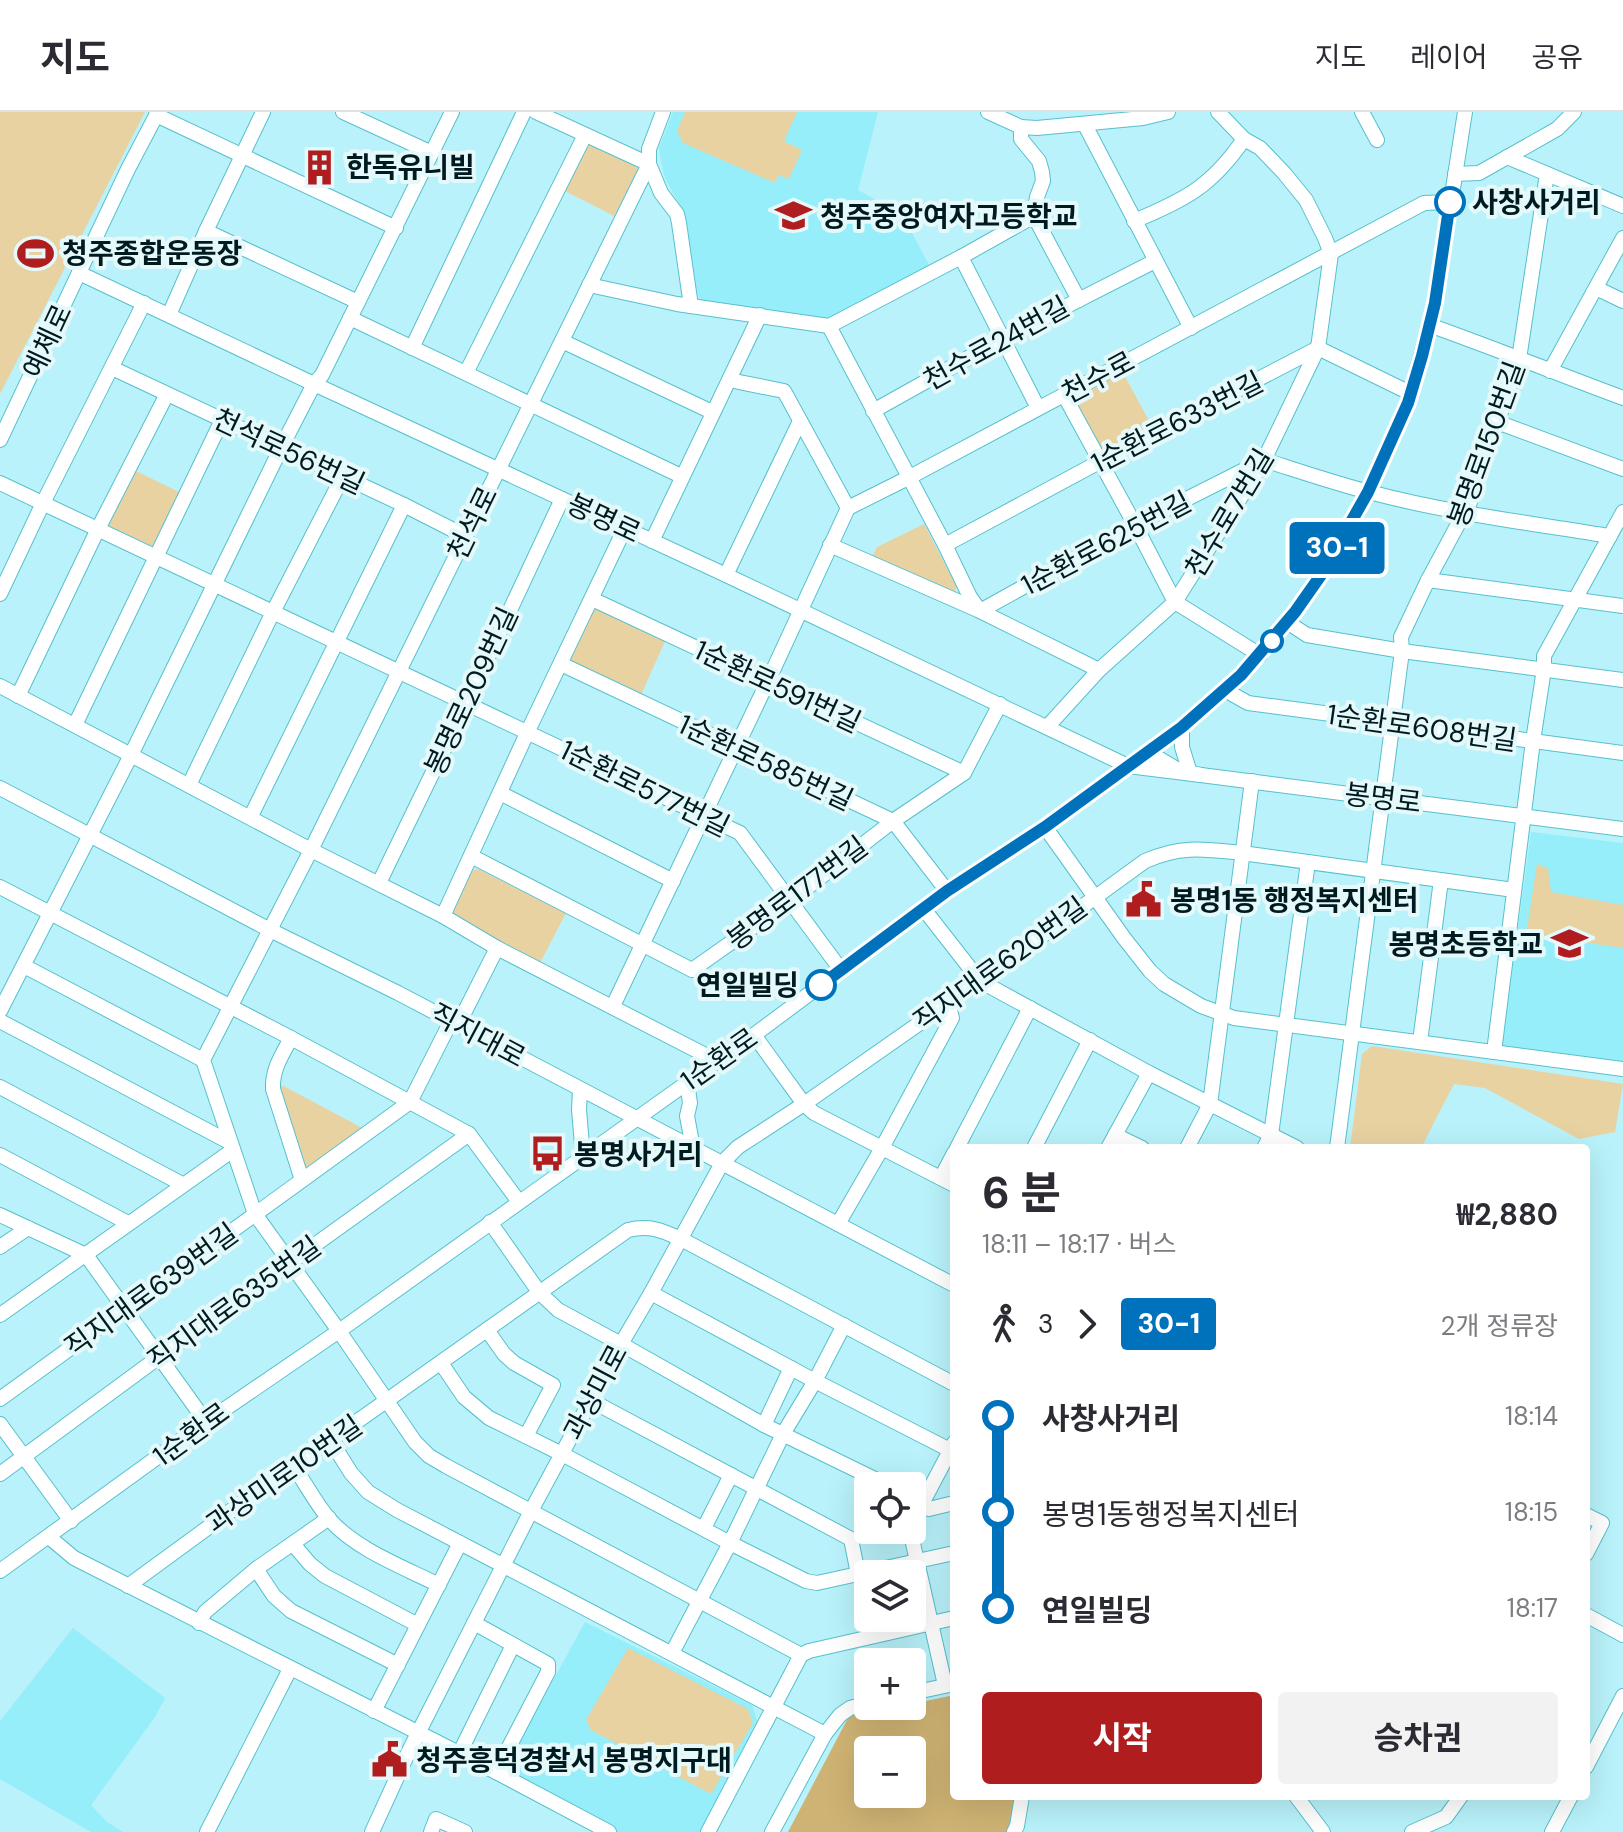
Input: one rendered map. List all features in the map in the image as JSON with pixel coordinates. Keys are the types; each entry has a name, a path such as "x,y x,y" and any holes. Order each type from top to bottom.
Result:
{"street":[{"path":"169,315 263,112"},
{"path":"343,112 432,153"},
{"path":"0,1011 452,112"},
{"path":"412,348 524,112"},
{"path":"536,112 649,164 661,193 677,214 691,306"},
{"name":"천석로","path":"203,1060 311,850 649,164 649,149 663,112"},
{"path":"988,112 1008,116 1021,127 1037,128 1143,118 1168,112"},
{"path":"1218,112 1244,139 1260,148 1306,200 1331,254"},
{"path":"1362,112 1377,140"},
{"name":"1순환로","path":"0,1571 754,1035 923,908 1045,827 1182,727 1225,690 1260,655 1321,575 1368,492 1391,442 1410,393 1435,303 1465,112"},
{"path":"1455,174 1479,173 1557,129 1574,112"},
{"path":"157,114 396,228"},
{"name":"예체로","path":"0,440 157,114"},
{"path":"1085,125 1191,328"},
{"path":"589,285 691,306 829,326 1034,216 1043,181 1042,172 1039,161 1021,139 1021,127"},
{"path":"466,373 585,135"},
{"path":"1134,221 1191,195 1229,162 1244,139"},
{"path":"1507,157 1623,206"},
{"name":"봉명로150번길","path":"1338,1144 1393,723 1401,637 1428,580 1466,513 1519,359 1547,174"},
{"name":"천수로","path":"848,508 1424,203 1450,202"},
{"name":"천수로24번길","path":"873,411 1079,300 1034,216"},
{"path":"206,231 358,302"},
{"path":"1550,371 1623,238"},
{"name":"천수로7번길","path":"1048,726 1099,670 1175,602 1264,460 1318,348 1331,254"},
{"path":"961,257 1038,408"},
{"path":"1079,300 1155,261"},
{"name":"봉명로","path":"79,273 1128,766 1623,829"},
{"path":"1596,288 1623,301"},
{"path":"0,594 144,303"},
{"path":"652,541 760,315"},
{"path":"350,318 681,476"},
{"path":"1429,325 1623,398"},
{"path":"829,326 980,611"},
{"path":"562,341 712,412"},
{"path":"1318,348 1410,393"},
{"name":"1순환로633번길","path":"945,545 1318,348"},
{"name":"천석로56번길","path":"112,368 465,536"},
{"path":"613,1006 848,508 784,391 729,380"},
{"path":"18,696 167,394"},
{"path":"1064,395 1175,602 1260,655"},
{"path":"75,725 222,420"},
{"path":"726,575 800,421"},
{"path":"1497,422 1623,469"},
{"path":"1264,460 1368,492 1466,513 1610,536"},
{"name":"1순환로625번길","path":"980,611 1135,525 1264,460"},
{"path":"189,785 343,476"},
{"name":"1순환로577번길","path":"0,483 740,833 841,970"},
{"name":"봉명로209번길","path":"379,883 562,499"},
{"path":"251,816 404,505"},
{"path":"1494,1052 1544,656 1623,512"},
{"path":"443,916 625,528"},
{"path":"830,545 980,611 1099,670"},
{"path":"1428,580 1623,606"},
{"name":"1순환로591번길","path":"592,599 964,773"},
{"path":"1287,622 1307,635 1402,651 1623,680"},
{"name":"1순환로585번길","path":"561,664 893,821 947,891"},
{"path":"0,686 717,1061"},
{"name":"1순환로608번길","path":"1225,690 1248,703 1623,753"},
{"name":"봉명로177번길","path":"471,856 692,970 790,901 893,821 964,773 1000,704"},
{"path":"1182,727 1182,743 1196,774"},
{"name":"봉명로","path":"1148,752 1180,771 1196,774"},
{"path":"1189,1144 1210,1104 1252,781"},
{"name":"직지대로","path":"0,788 950,1283"},
{"path":"500,793 673,881"},
{"path":"1045,827 1150,971 1164,984 1201,1006 1234,1018 1623,1069"},
{"name":"직지대로620번길","path":"722,1163 738,1147 980,981 1094,896 1145,861 1161,854 1197,849 1242,853 1514,890"},
{"path":"923,908 980,981 1210,1104 1268,1141 1308,862"},
{"path":"1420,1042 1441,880"},
{"path":"0,887 469,1134 519,1202"},
{"name":"직지대로639번길","path":"0,1399 410,1102 497,948"},
{"path":"24,966 203,1060 255,1214 415,1442 429,1456 801,1655"},
{"path":"838,1224 952,1018 948,1003"},
{"path":"959,1144 1030,1008"},
{"path":"0,1021 232,1146"},
{"path":"754,1035 804,1104 814,1113 948,1182"},
{"path":"291,1038 272,1078 302,1180"},
{"path":"1036,1144 1090,1040"},
{"path":"1112,1141 1149,1073"},
{"path":"687,1082 690,1103 687,1116 693,1148"},
{"path":"0,1087 182,1184"},
{"path":"580,1089 583,1156"},
{"name":"직지대로635번길","path":"0,1474 469,1134"},
{"path":"0,1315 232,1146"},
{"path":"0,1155 128,1223"},
{"name":"과상미로","path":"372,1832 531,1511 722,1163"},
{"path":"0,1215 86,1255 206,1422"},
{"path":"490,1222 539,1292 558,1310 764,1425 860,1472"},
{"name":"과상미로10번길","path":"128,1586 628,1230 643,1227 681,1239 950,1382"},
{"path":"0,1247 28,1228"},
{"path":"651,1293 815,1381 950,1445"},
{"path":"672,1653 783,1434 844,1325"},
{"path":"487,1330 514,1363 553,1385 526,1436"},
{"path":"441,1363 464,1397 489,1418 730,1543 806,1581 817,1583 854,1575"},
{"path":"764,1425 791,1368"},
{"path":"590,1400 851,1539 855,1560"},
{"path":"0,1424 71,1521"},
{"path":"331,1441 351,1473 368,1492 397,1510 825,1734"},
{"path":"926,1486 950,1449"},
{"path":"294,1467 329,1518 357,1543 439,1585"},
{"path":"704,1528 731,1475"},
{"path":"926,1507 929,1509 950,1504"},
{"path":"1590,1517 1602,1523 1590,1546"},
{"path":"199,1623 205,1612 256,1569 329,1518"},
{"path":"49,1537 74,1558 609,1832"},
{"path":"374,1711 460,1543"},
{"path":"293,1544 325,1576 418,1625"},
{"path":"913,1544 918,1560 950,1554"},
{"path":"256,1569 274,1596 291,1611 398,1665"},
{"path":"926,1596 950,1684 926,1690"},
{"path":"1590,1617 1623,1635"},
{"path":"708,1832 801,1655 950,1619"},
{"path":"474,1623 548,1664 548,1672 496,1772"},
{"path":"459,1754 513,1645"},
{"path":"207,1832 290,1669"},
{"path":"1590,1759 1623,1696"},
{"path":"772,1832 825,1734 840,1715 854,1707"},
{"path":"1014,1832 1021,1800"},
{"path":"1299,1800 1323,1832"},
{"path":"1412,1832 1446,1817 1458,1800"},
{"path":"1552,1832 1569,1800"},
{"path":"434,1825 465,1832"}],"shaded area":[{"name":"청주종합운동장","path":"0,112 145,112 0,394"},
{"name":"청주중앙여자고등학교","path":"673,112 878,112 858,190 902,214 930,267 834,320 704,303 696,286 686,217 665,178 661,162 659,148"},
{"path":"685,112 797,112 784,141 802,150 789,179 779,175 775,183 683,143 677,131"},
{"path":"588,143 633,163 638,170 614,216 561,189"},
{"path":"1122,371 1154,430 1107,453 1100,451 1072,401 1073,396"},
{"path":"134,470 181,493 157,545 150,547 110,528 107,522"},
{"path":"924,524 957,587 953,594 871,559 877,547"},
{"path":"600,608 666,639 640,697 572,666 568,657 589,610"},
{"name":"봉명초등학교","path":"1531,832 1623,843 1623,1063 1506,1050 1502,1045"},
{"path":"1537,864 1548,868 1551,892 1623,905 1623,948 1526,934"},
{"path":"478,869 566,913 540,963 455,919 450,909 470,871"},
{"path":"1372,1046 1623,1084 1615,1132 1579,1139 1485,1088 1454,1084 1423,1144 1351,1144 1362,1054"},
{"path":"276,1082 366,1130 306,1174"},
{"path":"585,1622 752,1705 758,1723 702,1832 616,1832 515,1780 506,1767"},
{"path":"73,1628 165,1698 155,1717 91,1805 107,1822 123,1832 91,1832 0,1779 0,1721"},
{"path":"628,1648 748,1709 753,1723 711,1794 591,1730 586,1720"},
{"path":"950,1696 950,1800 1016,1800 1008,1832 788,1832 849,1716 854,1715 854,1720 926,1720 926,1701"}],"bus line":[{"name":"30-1","path":"821,985 947,891 1045,827 1182,727 1241,675 1267,647 1321,575 1368,492 1408,403 1435,303 1450,202"}],"place":[{"name":"한독유니빌","path":"320,167"},
{"name":"사창사거리","path":"1450,202"},
{"name":"청주중앙여자고등학교","path":"794,216"},
{"name":"청주종합운동장","path":"36,253"},
{"name":"봉명1동 행정복지센터","path":"1144,900"},
{"name":"봉명초등학교","path":"1569,944"},
{"name":"연일빌딩","path":"821,985"},
{"name":"봉명사거리","path":"548,1154"},
{"name":"청주흥덕경찰서 봉명지구대","path":"390,1760"}]}
